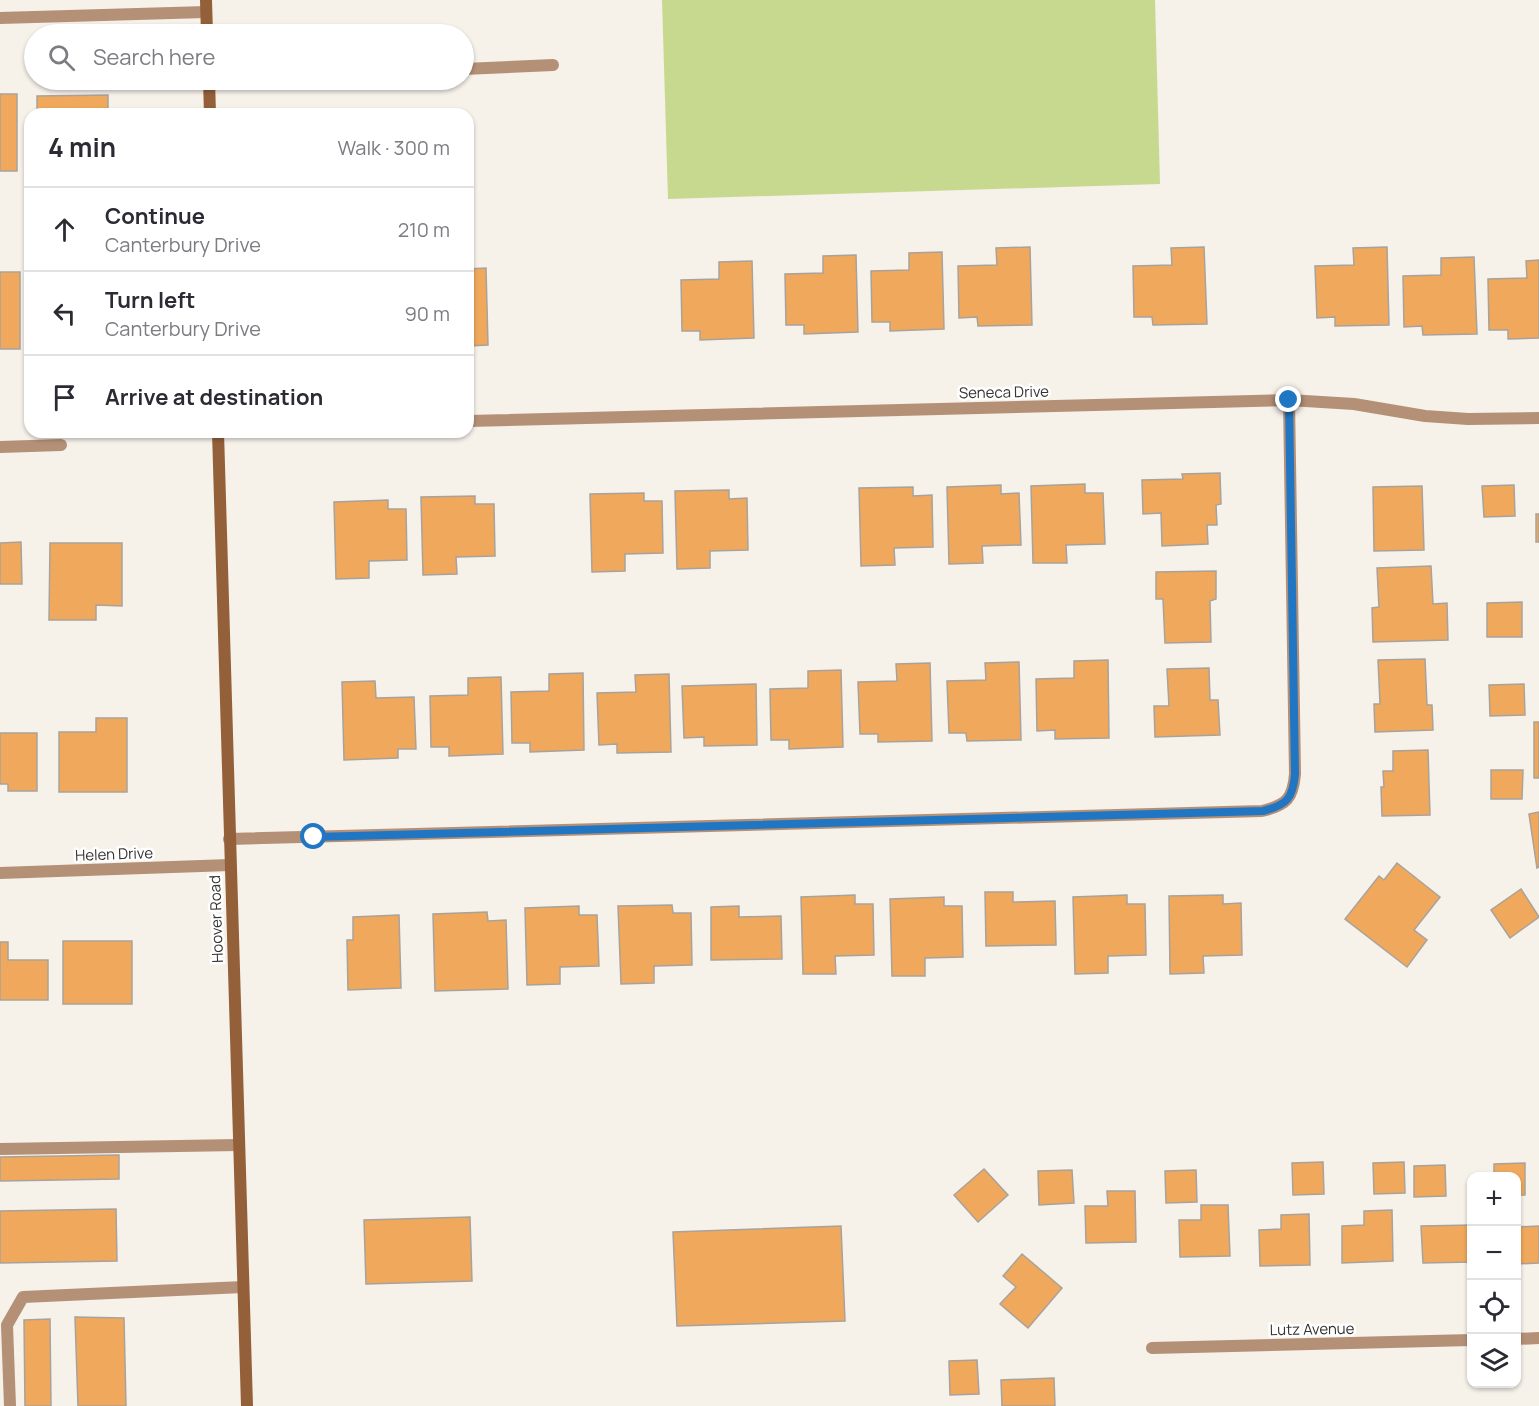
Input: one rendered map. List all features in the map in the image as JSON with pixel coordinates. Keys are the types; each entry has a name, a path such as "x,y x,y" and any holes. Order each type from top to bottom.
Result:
{"main road":[{"path":"206,6 207,24"},
{"path":"209,90 210,108"},
{"name":"Hoover Road","path":"218,438 247,1406"}],"street":[{"path":"0,18 206,6"},
{"path":"474,69 553,65"},
{"path":"229,839 1239,812 1263,811 1278,807 1288,799 1294,787 1295,774 1289,400"},
{"name":"Seneca Drive","path":"474,421 1289,400 1354,404 1457,419 1539,418"},
{"path":"0,447 61,445"},
{"name":"Helen Drive","path":"0,873 230,865"},
{"path":"0,1149 238,1145"},
{"path":"10,1406 7,1325 23,1297 243,1287"},
{"path":"1521,1339 1539,1338"},
{"name":"Lutz Avenue","path":"1152,1348 1467,1340"}],"green space":[{"path":"662,0 1155,0 1160,184 668,199"}],"building":[{"path":"0,94 17,94 17,171 0,171"},
{"path":"108,95 108,108 37,108 37,96"},
{"path":"1030,247 1032,325 978,326 977,317 959,318 958,266 997,265 996,248"},
{"path":"1204,247 1207,324 1153,325 1152,317 1134,317 1133,266 1172,265 1171,248"},
{"path":"1387,247 1389,325 1335,326 1335,317 1317,318 1315,266 1354,265 1353,248"},
{"path":"942,252 944,329 890,331 890,322 872,322 871,271 909,270 909,253"},
{"path":"856,255 858,332 804,334 804,325 786,325 785,274 823,273 823,256"},
{"path":"1474,257 1477,334 1423,335 1422,326 1404,327 1403,276 1441,275 1441,258"},
{"path":"1539,260 1539,338 1508,339 1508,330 1489,330 1488,279 1527,278 1526,261"},
{"path":"752,261 754,338 700,340 700,331 682,331 681,280 719,279 719,262"},
{"path":"486,268 488,345 474,346 474,269"},
{"path":"0,272 20,272 20,349 0,349"},
{"path":"1220,473 1221,504 1216,505 1217,525 1207,525 1208,544 1162,546 1161,513 1143,514 1142,480 1183,479 1182,474"},
{"path":"1085,484 1085,493 1103,493 1105,544 1066,545 1067,563 1033,563 1031,486"},
{"path":"1001,485 1001,494 1019,493 1021,545 982,546 983,563 949,564 947,487"},
{"path":"1514,485 1515,516 1484,517 1482,486"},
{"path":"1422,486 1424,550 1374,551 1373,487"},
{"path":"913,487 913,496 932,495 933,547 894,548 895,565 861,566 859,488"},
{"path":"729,490 729,499 747,498 748,550 710,551 710,568 677,569 675,491"},
{"path":"644,493 644,501 662,501 663,553 625,554 625,571 592,572 590,494"},
{"path":"475,496 475,504 494,504 495,556 456,557 457,574 423,575 421,497"},
{"path":"388,500 388,509 406,509 407,560 369,561 369,578 336,579 334,502"},
{"path":"1536,514 1539,514 1539,542 1536,542"},
{"path":"21,542 22,584 0,584 0,543"},
{"path":"50,543 122,543 122,606 96,605 96,620 49,620"},
{"path":"1431,566 1433,604 1447,603 1448,640 1373,642 1372,608 1379,607 1377,568"},
{"path":"1216,571 1216,599 1210,601 1211,642 1165,643 1163,599 1156,599 1156,572"},
{"path":"1522,602 1522,637 1487,637 1487,603"},
{"path":"1425,659 1427,705 1432,705 1433,730 1375,732 1374,704 1380,704 1378,660"},
{"path":"1108,660 1109,738 1055,739 1055,730 1037,731 1036,679 1074,678 1074,661"},
{"path":"1019,662 1021,740 967,741 966,733 949,733 947,681 986,680 985,663"},
{"path":"930,663 932,741 878,742 878,734 860,734 858,682 897,681 896,664"},
{"path":"1209,668 1210,700 1218,700 1220,735 1155,737 1154,706 1169,706 1167,669"},
{"path":"841,670 843,747 789,749 789,740 771,740 770,689 808,688 808,671"},
{"path":"583,673 584,750 530,752 530,743 512,743 511,692 549,691 549,674"},
{"path":"669,674 671,752 617,753 617,744 599,745 597,693 636,692 635,675"},
{"path":"501,677 503,754 449,756 449,747 431,747 430,696 468,695 468,678"},
{"path":"375,681 376,698 414,697 416,749 398,749 398,758 344,760 342,682"},
{"path":"756,684 757,745 704,746 704,737 684,738 682,686"},
{"path":"1524,684 1525,715 1490,716 1489,685"},
{"path":"96,718 127,718 127,792 59,792 59,732 96,732"},
{"path":"1534,722 1539,722 1539,778 1534,778"},
{"path":"0,733 37,733 37,791 8,791 8,784 0,784"},
{"path":"1428,750 1430,815 1382,816 1383,771 1393,771 1393,751"},
{"path":"1491,770 1523,770 1522,799 1491,799"},
{"path":"1539,812 1539,867 1537,868 1529,814"},
{"path":"1397,863 1440,897 1414,930 1427,940 1407,967 1345,919 1379,876 1384,880"},
{"path":"1521,889 1539,917 1510,938 1491,910"},
{"path":"985,892 1013,892 1013,902 1055,901 1056,945 986,946"},
{"path":"855,895 855,904 873,904 874,955 835,956 836,974 803,974 801,897"},
{"path":"1127,895 1127,904 1145,904 1146,955 1108,956 1108,973 1075,974 1073,897"},
{"path":"1223,895 1223,904 1241,903 1242,955 1203,956 1204,973 1170,974 1169,896"},
{"path":"944,897 944,906 962,906 963,957 925,958 925,976 892,976 890,899"},
{"path":"672,905 673,913 691,913 692,965 654,966 654,983 621,984 618,906"},
{"path":"579,906 579,915 597,915 599,966 560,967 560,984 527,985 525,908"},
{"path":"739,906 739,917 781,916 782,959 711,960 711,907"},
{"path":"487,912 488,921 506,920 508,989 435,991 433,914"},
{"path":"399,915 401,988 348,990 347,940 353,940 353,917"},
{"path":"63,941 132,941 132,1004 63,1004"},
{"path":"0,942 8,942 8,960 48,960 48,1000 0,1000"},
{"path":"119,1155 119,1179 0,1181 0,1157"},
{"path":"1323,1162 1324,1194 1293,1195 1292,1163"},
{"path":"1404,1162 1405,1193 1374,1194 1373,1163"},
{"path":"1525,1163 1525,1195 1521,1195 1521,1172 1494,1172 1494,1164"},
{"path":"1445,1165 1446,1196 1414,1197 1414,1166"},
{"path":"984,1169 1008,1195 978,1222 954,1195"},
{"path":"1072,1170 1074,1203 1039,1205 1038,1171"},
{"path":"1196,1170 1197,1202 1166,1203 1165,1171"},
{"path":"1107,1191 1135,1191 1136,1242 1086,1243 1085,1206 1108,1206"},
{"path":"1201,1205 1228,1205 1230,1256 1180,1257 1179,1220 1201,1220"},
{"path":"116,1209 117,1261 0,1263 0,1211"},
{"path":"1392,1210 1393,1261 1342,1263 1342,1226 1364,1225 1364,1211"},
{"path":"1309,1214 1310,1265 1260,1266 1259,1230 1281,1229 1281,1215"},
{"path":"470,1217 472,1281 366,1284 364,1220"},
{"path":"1467,1225 1467,1262 1423,1263 1421,1226"},
{"path":"841,1226 845,1321 677,1326 673,1232"},
{"path":"1539,1226 1539,1263 1521,1264 1521,1227"},
{"path":"1022,1254 1062,1288 1028,1328 1000,1304 1016,1287 1003,1276"},
{"path":"75,1317 124,1318 126,1406 78,1406"},
{"path":"50,1319 51,1406 25,1406 24,1320"},
{"path":"977,1360 979,1394 950,1395 949,1361"},
{"path":"1054,1378 1055,1406 1002,1406 1001,1380"}],"route":[{"path":"314,837 1263,811 1278,807 1288,799 1294,787 1295,774 1289,400"}]}
